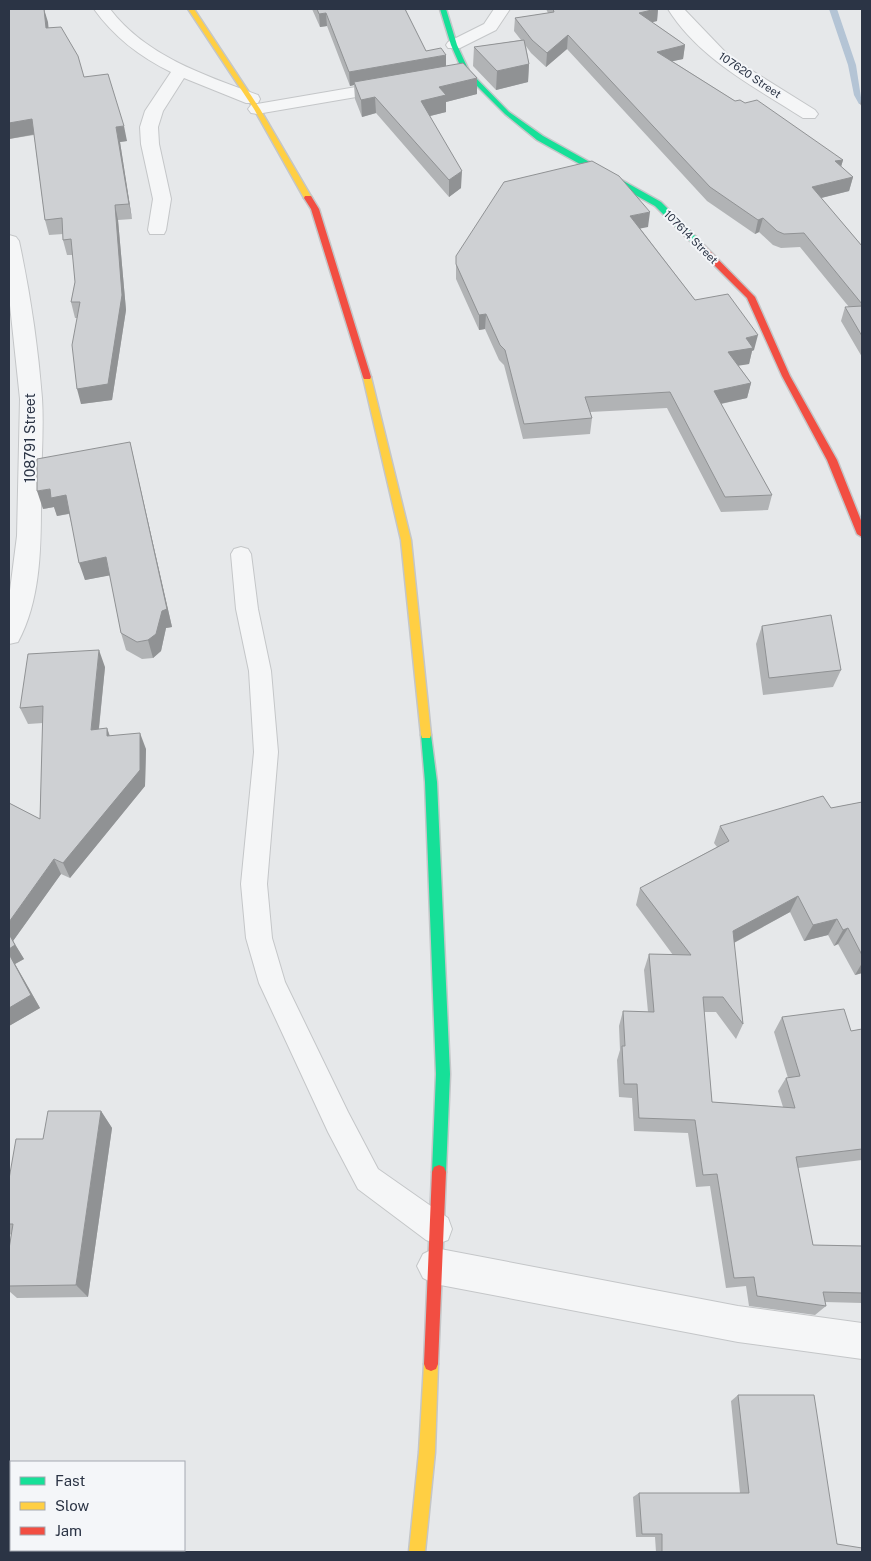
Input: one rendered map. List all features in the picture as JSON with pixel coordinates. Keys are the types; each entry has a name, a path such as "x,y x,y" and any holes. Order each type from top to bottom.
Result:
{"main road":[{"path":"191,9 255,104 315,209 363,360 406,540 432,802 443,1074 427,1452 418,1552"},
{"name":"107614 Street","path":"443,9 454,45 466,72 506,113 540,138 658,204 751,297 786,376 832,460 862,534"}],"street":[{"path":"102,9 107,17 134,43 180,70 255,104 410,83"},
{"path":"454,45 490,26 502,9"},
{"name":"107620 Street","path":"676,9 681,17 724,60 809,114"},
{"path":"157,230 162,199 150,144 149,127 154,111 180,70"},
{"path":"447,76 466,72"},
{"name":"108791 Street","path":"9,240 16,273 31,399 29,536 21,599 9,636"},
{"path":"435,1266 738,1324 862,1341"}],"lane":[{"path":"241,554 247,609 260,671 266,752 254,884 259,938 272,983 338,1122 368,1179 436,1229"}],"building":[{"path":"9,9 44,9 46,28 61,27 78,56 84,77 108,74 124,126 116,127 129,204 115,205 122,295 108,384 77,389 72,345 80,302 71,302 75,282 71,239 63,240 62,218 45,220 32,119 9,123"},
{"path":"317,9 405,9 426,51 441,48 446,55 349,72 326,13 319,14"},
{"path":"553,9 656,9 639,13 685,45 657,52 735,101 740,100 745,103 757,100 843,160 835,161 853,177 812,187 862,246 862,304 804,233 784,234 777,231 763,218 758,220 710,187 568,35 547,53 532,40 515,18 554,12"},
{"path":"524,40 529,64 497,71 474,47"},
{"path":"463,63 477,78 439,87 446,95 421,101 462,171 449,180 375,97 361,100 354,82"},
{"path":"592,161 619,176 650,212 630,216 695,300 728,294 758,335 746,338 753,348 728,352 751,383 714,391 772,495 725,497 670,392 585,397 592,418 524,424 505,350 500,345 486,314 479,315 456,264 456,256 504,182"},
{"path":"862,306 862,336 845,307"},
{"path":"130,442 167,609 162,611 156,634 148,640 137,642 121,633 106,557 79,563 66,495 51,498 50,489 37,491 37,459"},
{"path":"831,615 841,670 769,678 762,626"},
{"path":"99,650 91,730 107,728 107,736 140,733 140,770 63,863 54,859 9,922 9,803 40,819 43,706 20,708 28,654"},
{"path":"823,796 831,808 862,802 862,955 848,928 843,930 837,919 813,925 798,896 733,931 743,1024 723,997 703,997 712,1102 795,1108 786,1078 800,1076 782,1017 844,1009 851,1031 862,1029 862,1149 796,1157 813,1245 862,1246 862,1293 823,1292 826,1306 757,1296 754,1277 734,1278 717,1174 703,1175 695,1120 639,1118 637,1084 624,1084 622,1046 625,1046 623,1011 654,1012 649,954 691,955 640,888 729,841 720,826"},
{"path":"9,934 15,945 9,949"},
{"path":"9,954 31,995 9,1008"},
{"path":"48,1111 101,1111 76,1285 9,1286 9,1249 13,1224 9,1224 9,1179 16,1139 43,1139"},
{"path":"738,1395 814,1395 837,1544 862,1548 862,1552 662,1552 662,1534 642,1534 639,1493 749,1493"}],"waterway":[{"path":"833,9 852,65 858,95 862,102"}],"traffic: fast":[{"path":"443,9 454,45 466,72 507,113 540,138 658,204 695,241"},
{"path":"426,735 431,782 443,1074 439,1172"}],"traffic: slow":[{"path":"191,9 257,109 308,198"},
{"path":"367,377 406,540 426,735"},
{"path":"417,1552 427,1452 431,1364"}],"traffic: jam":[{"path":"308,198 315,209 367,377"},
{"path":"695,241 751,297 786,376 832,460 862,534"},
{"path":"431,1364 439,1172"}]}
